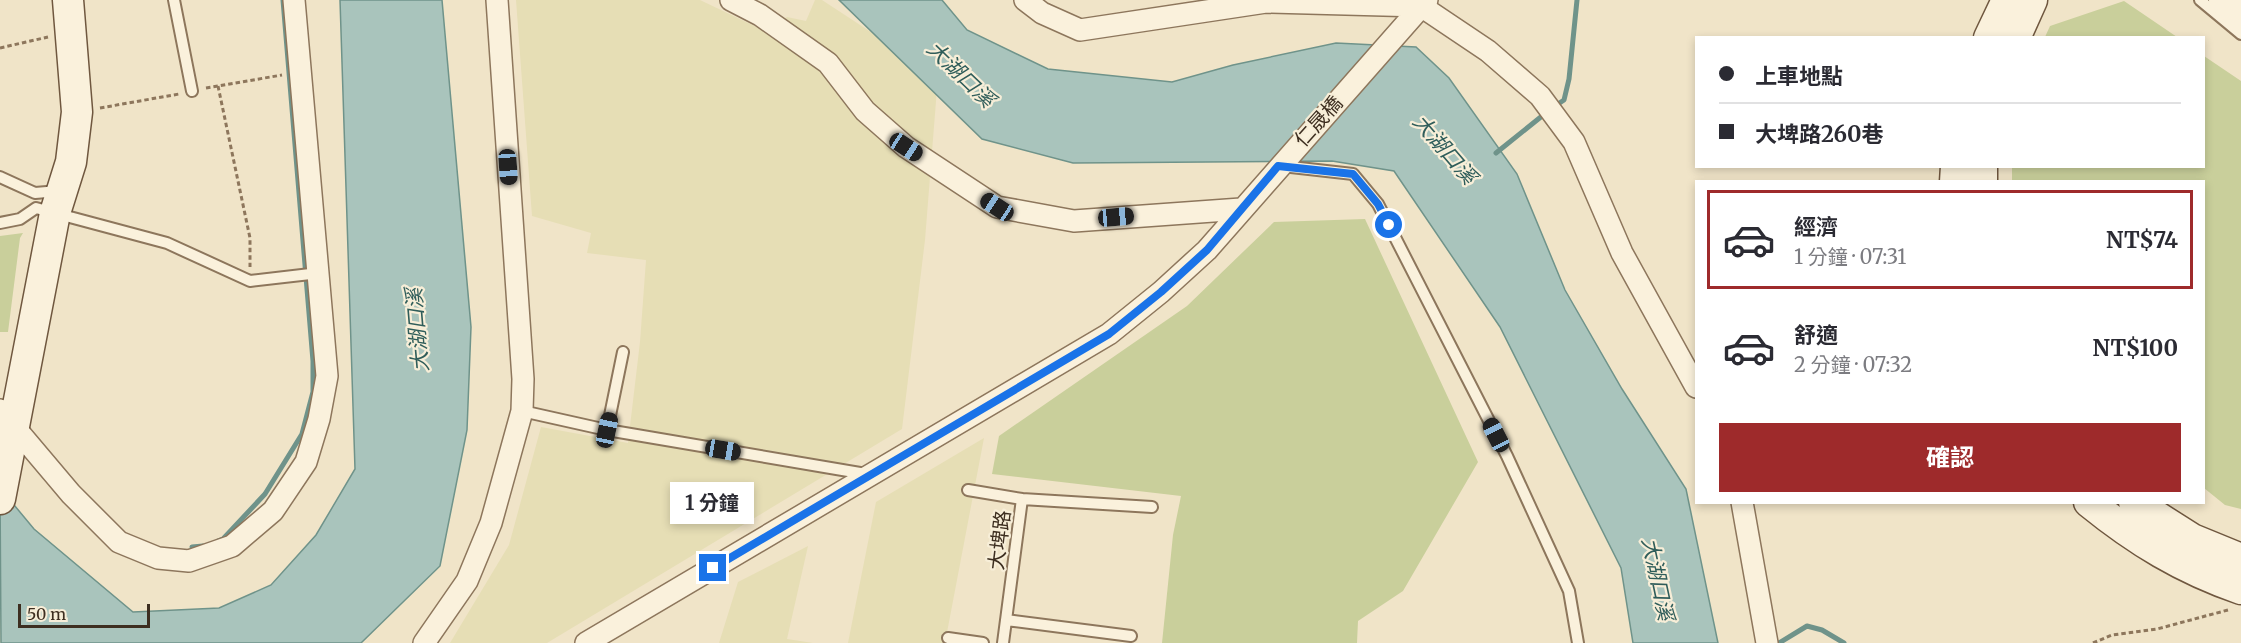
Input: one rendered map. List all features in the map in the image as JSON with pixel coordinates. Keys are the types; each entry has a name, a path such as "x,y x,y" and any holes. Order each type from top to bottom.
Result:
{"street":[{"path":"0,499 8,429 47,201 71,162 77,112 68,0"},
{"path":"8,429 119,542 158,558 189,561 232,546 273,511 306,462 319,419 327,376 294,0"},
{"path":"424,643 467,581 491,523 522,411 523,379 497,0"},
{"path":"731,0 760,15 828,63 865,111 906,147 997,207 1074,221 1241,209"},
{"path":"1025,0 1042,13 1080,30 1266,2 1418,9 1488,51 1540,96 1574,142 1622,253 1695,385"},
{"path":"1990,36 2007,0"},
{"path":"2016,36 2032,0"},
{"path":"2224,0 2241,14"},
{"name":"仁晟橋","path":"586,643 1109,334 1161,292 1207,250 1278,166 1418,9"},
{"path":"1742,504 1767,643"},
{"path":"2092,504 2157,552 2217,580 2237,599"},
{"path":"2137,504 2192,539 2241,559"}],"lane":[{"path":"174,0 192,91"},
{"path":"2200,0 2241,34"},
{"path":"1278,166 1353,174 1378,204 1507,456 1569,591 1578,643"},
{"path":"0,177 47,201 167,243 250,281 319,273"},
{"path":"0,223 20,219 47,201"},
{"path":"607,430 623,352"},
{"path":"522,411 607,430 872,475"},
{"path":"968,490 1022,499"},
{"name":"大埤路","path":"1003,643 1022,499 1152,507"},
{"path":"1006,620 1131,636"},
{"path":"948,638 983,643"}],"path":[{"path":"0,48 72,32"},
{"path":"218,86 250,238 250,281"},
{"path":"2093,643 2112,635 2157,629 2237,599"}],"shaded area":[{"path":"516,0 700,0 767,32 787,17 806,21 815,0 822,0 938,76 925,240 902,429 547,643 450,643 509,545 541,427 628,443 640,342 646,260 587,253 591,233 532,216"},
{"path":"984,438 945,643 848,643 876,502"},
{"path":"808,546 787,639 813,643 719,643 738,582"}],"green space":[{"path":"2124,1 2176,36 2045,36 2050,26"},
{"path":"2205,57 2241,81 2241,509 2225,505 2205,489 2205,180 2012,180 2012,168 2205,168"},
{"path":"1365,219 1478,462 1403,591 1358,621 1357,643 1162,643 1173,535 1181,496 992,474 999,436 1187,306 1274,222"},
{"path":"23,233 20,238 8,332 0,332 0,236"}],"water":[{"name":"大湖口溪","path":"340,0 442,0 471,327 467,430 440,566 361,643 1,643 0,488 34,529 133,612 219,608 271,585 316,535 355,469"},
{"name":"大湖口溪","path":"839,0 942,0 967,30 1048,69 1172,82 1233,65 1336,43 1416,47 1449,78 1517,174 1565,290 1622,389 1686,489 1718,643 1633,643 1621,568 1500,327 1394,171 1332,161 1073,163 982,139"}],"waterway":[{"path":"218,541 223,539 265,494 302,434 313,392 313,361 283,0"},
{"path":"1555,106 1564,100 1569,79 1577,0"},
{"path":"1496,153 1547,112"},
{"path":"192,547 203,546"},
{"path":"1779,643 1807,626 1822,630 1844,643"}],"route":[{"path":"713,568 1109,334 1161,292 1207,250 1278,166 1353,174 1378,204 1389,225"}]}
